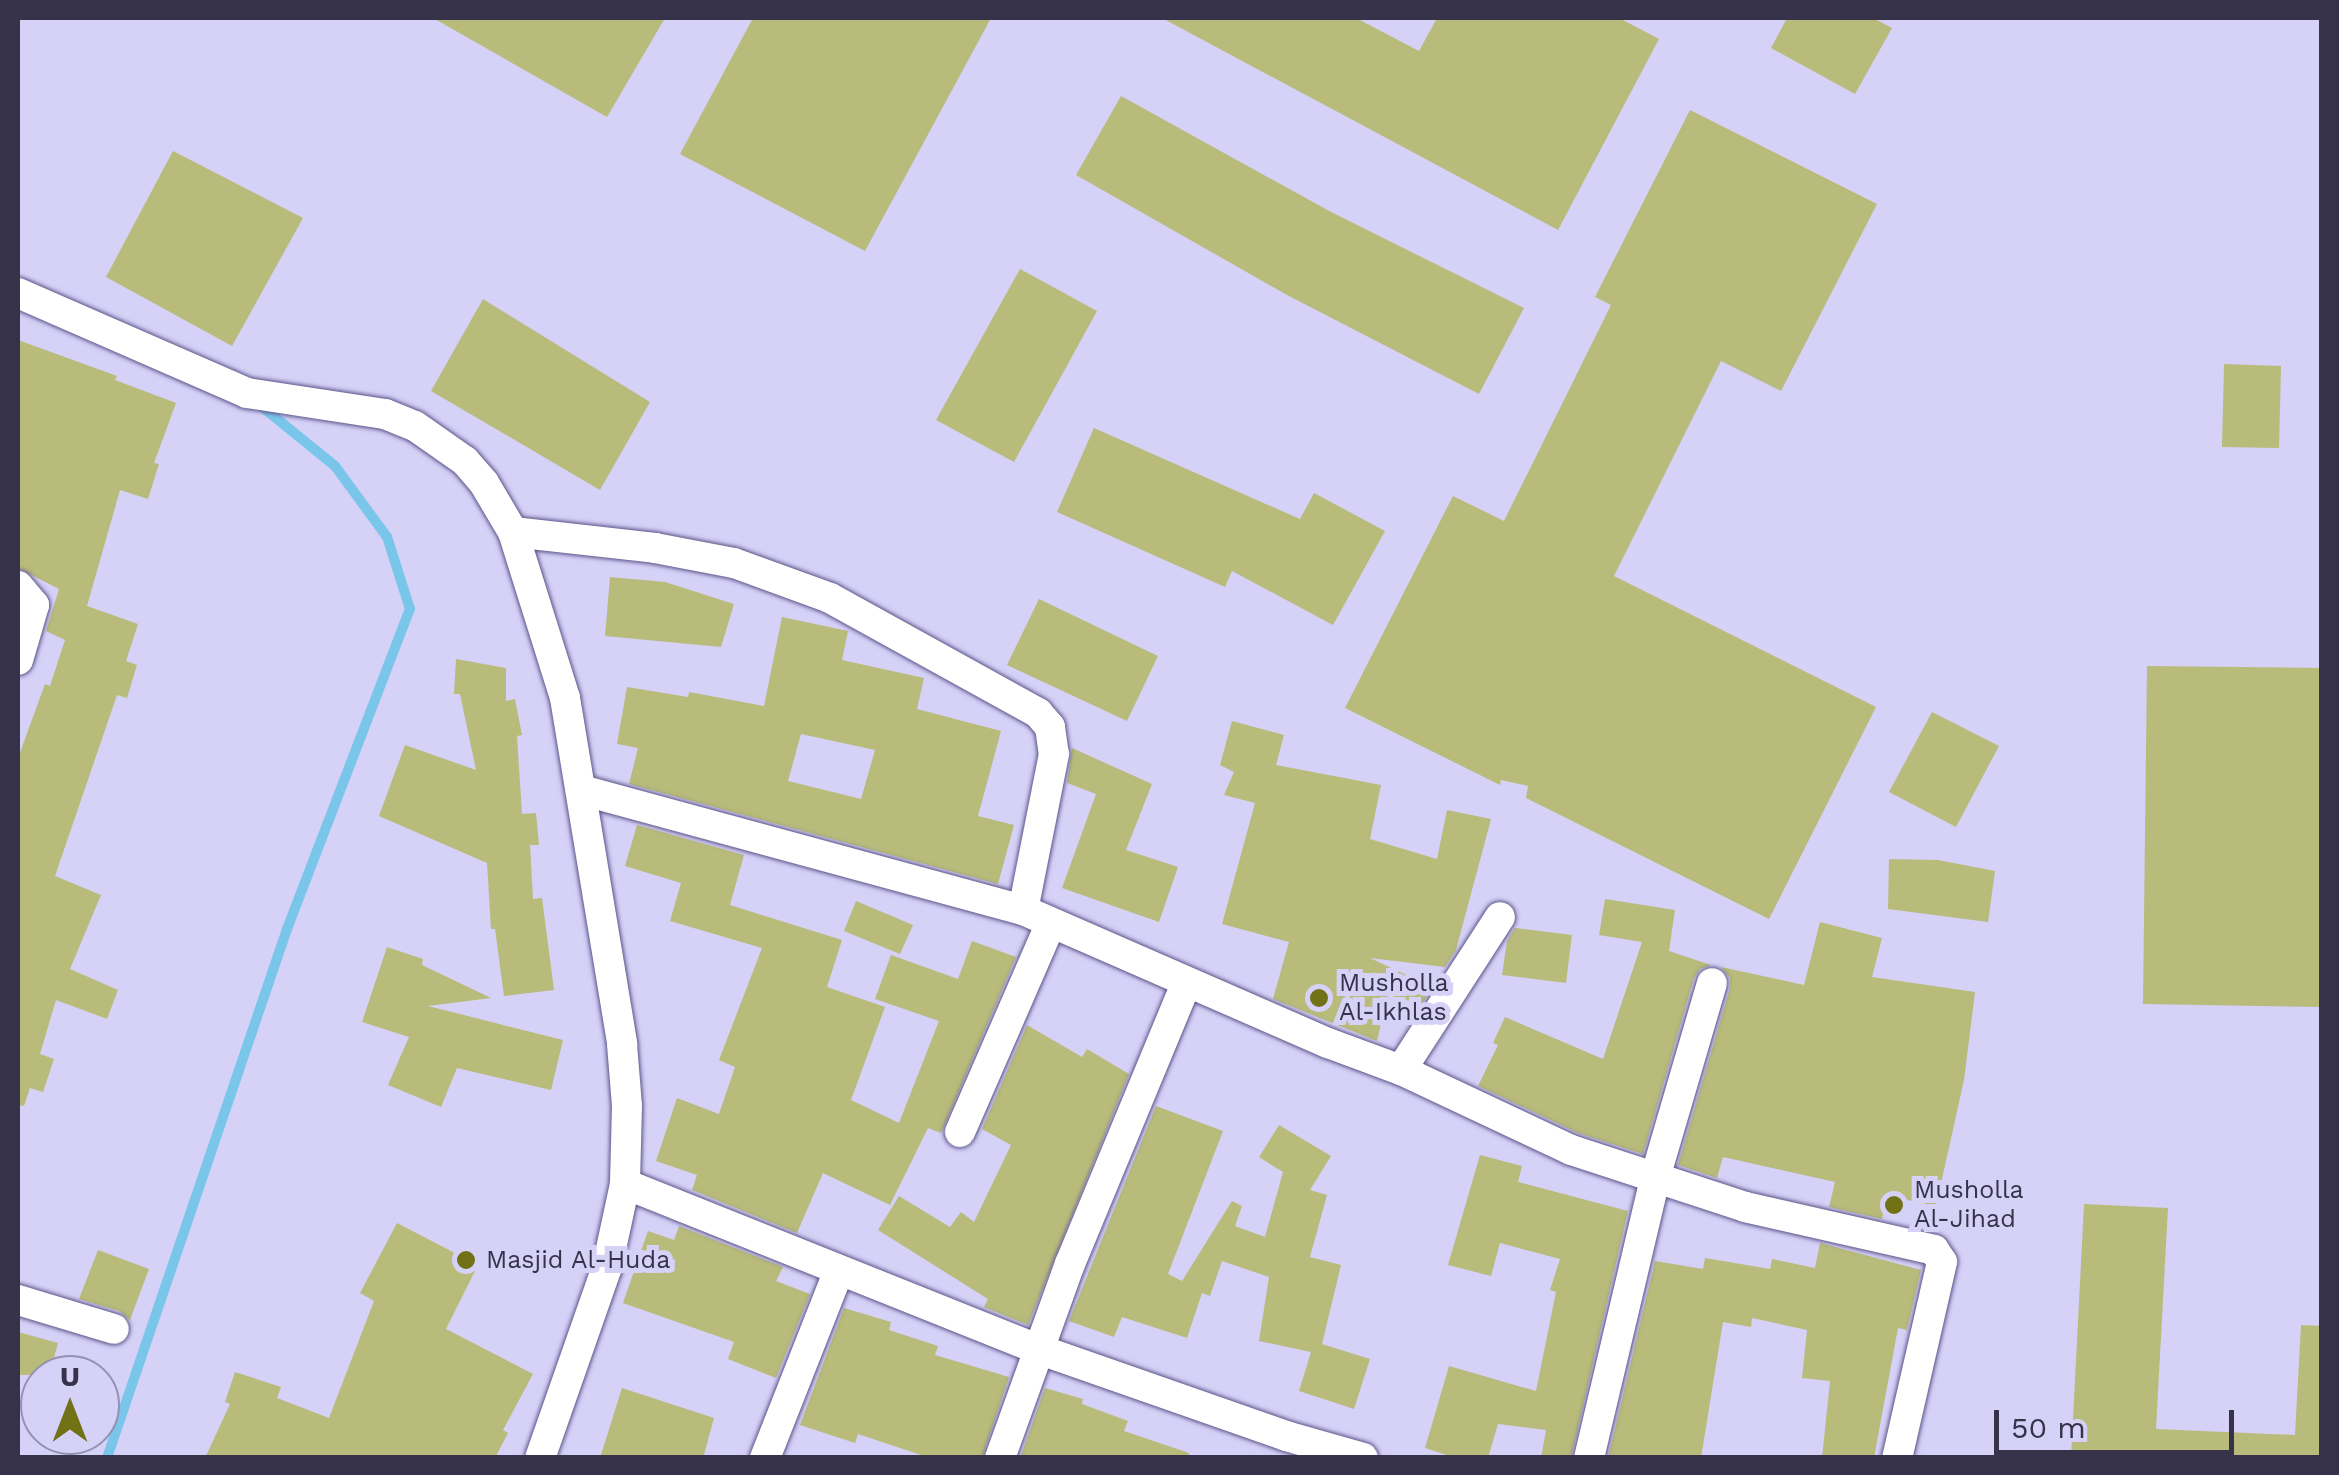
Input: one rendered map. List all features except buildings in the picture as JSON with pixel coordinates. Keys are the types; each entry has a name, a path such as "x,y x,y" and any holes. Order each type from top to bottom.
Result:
{"street":[{"path":"18,293 235,388 270,398 385,414 415,426 465,461 513,532 565,698 622,1044 627,1106 625,1184 607,1267 540,1458"},
{"path":"513,532 655,548 734,563 830,598 1038,714 1050,727 1054,754 1037,917 960,1132"},
{"path":"18,586 34,604 18,660"},
{"path":"581,790 1037,917 1401,1070 1571,1150 1745,1207 1936,1252 1942,1262 1896,1458"},
{"path":"1401,1070 1500,917"},
{"path":"1000,1458 1038,1348 1186,982"},
{"path":"1589,1458 1655,1178 1712,983"},
{"path":"625,1184 838,1273 1038,1348 1286,1436 1363,1458"},
{"path":"765,1458 838,1273"},
{"path":"18,1300 114,1330"}],"waterway":[{"path":"107,1458 287,929 410,609 387,537 335,466 260,405"}],"place":[{"name":"Musholla Al-Ikhlas","path":"1319,998"},
{"name":"Musholla Al-Jihad","path":"1894,1205"},
{"name":"Masjid Al-Huda","path":"466,1260"}]}
